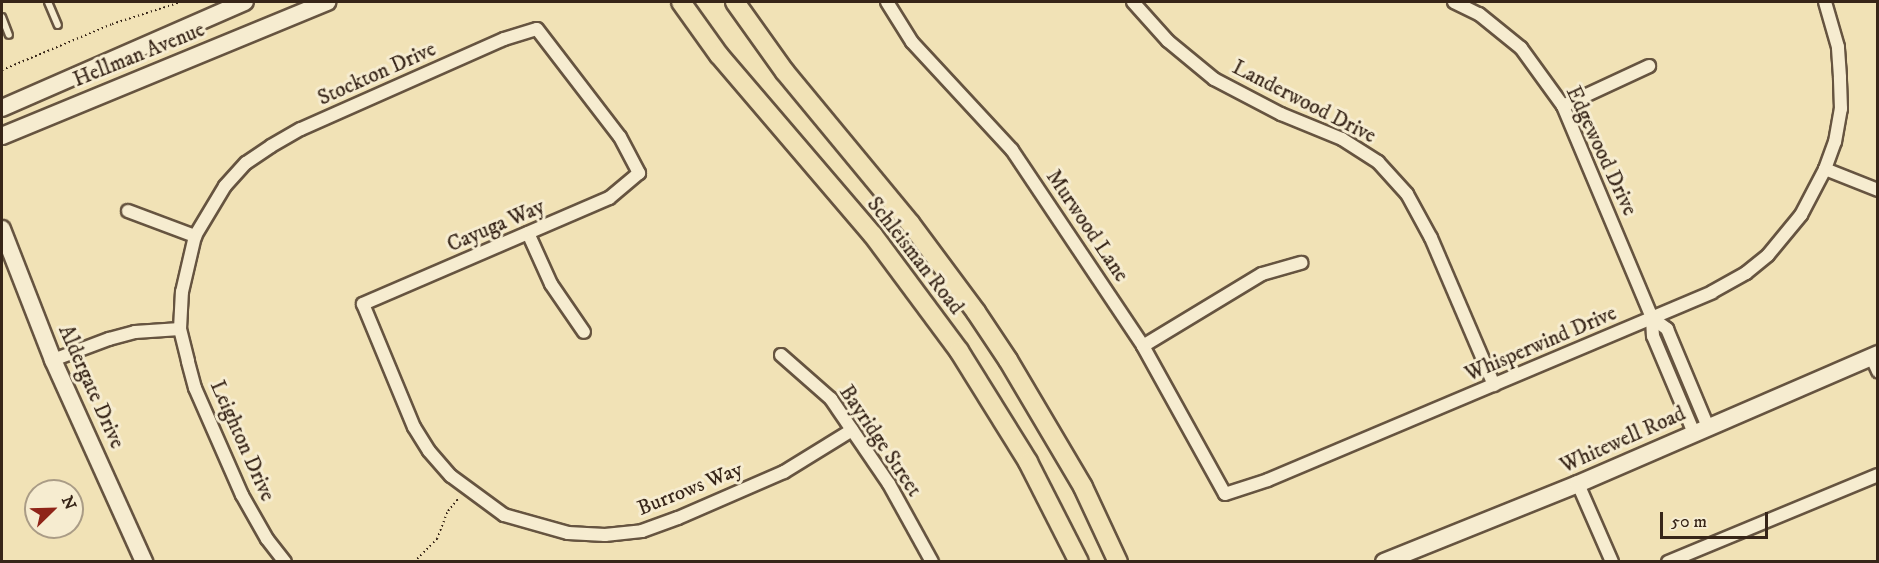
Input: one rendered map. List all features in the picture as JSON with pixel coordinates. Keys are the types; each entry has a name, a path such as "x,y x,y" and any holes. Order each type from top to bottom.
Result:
{"main road":[{"name":"Schleisman Road","path":"681,2 719,55 886,252 952,341 1028,462 1079,561"},
{"name":"Schleisman Road","path":"735,2 785,72 910,223 976,312 1060,447 1083,488 1118,561"}],"street":[{"name":"Hellman Avenue","path":"2,108 244,2"},
{"name":"Hellman Avenue","path":"2,136 327,2"},
{"name":"Murwood Lane","path":"887,2 912,42 1012,150 1143,346 1225,494"},
{"name":"Landerwood Drive","path":"1133,2 1168,41 1214,79 1281,114 1342,139 1378,162 1407,194 1431,238 1494,385"},
{"name":"Edgewood Drive","path":"1454,2 1479,14 1521,48 1563,106 1652,318 1653,336 1701,430"},
{"name":"Whisperwind Drive","path":"1225,494 1268,480 1712,292 1746,273 1768,255 1801,215 1826,169 1835,142 1841,109 1838,47 1825,2"},
{"name":"Stockton Drive","path":"180,329 182,292 195,236 225,186 246,164 301,129 504,39 537,29 620,137 639,173"},
{"path":"1563,106 1649,66"},
{"path":"1826,169 1878,190"},
{"name":"Cayuga Way","path":"363,304 609,198 639,173"},
{"path":"128,211 195,236"},
{"name":"Aldergate Drive","path":"2,229 53,360 144,561"},
{"path":"528,233 551,284 584,332"},
{"path":"1143,346 1262,274 1301,263"},
{"name":"Burrows Way","path":"363,304 414,428 429,451 451,476 504,515 568,533 605,535 642,531 678,518 784,471 852,430"},
{"path":"53,360 135,332 180,329"},
{"name":"Leighton Drive","path":"180,329 195,388 242,495 267,539 285,561"},
{"name":"Bayridge Street","path":"781,355 831,399 889,484 932,561"},
{"name":"Whitewell Road","path":"1384,561 1578,484 1701,430 1875,360"},
{"path":"1668,561 1878,475"},
{"path":"1578,484 1612,561"}],"lane":[{"path":"48,2 58,25"},
{"path":"2,17 9,35"}],"path":[{"path":"2,70 112,24 181,2"},
{"path":"414,561 437,539 448,511 467,489"}]}
